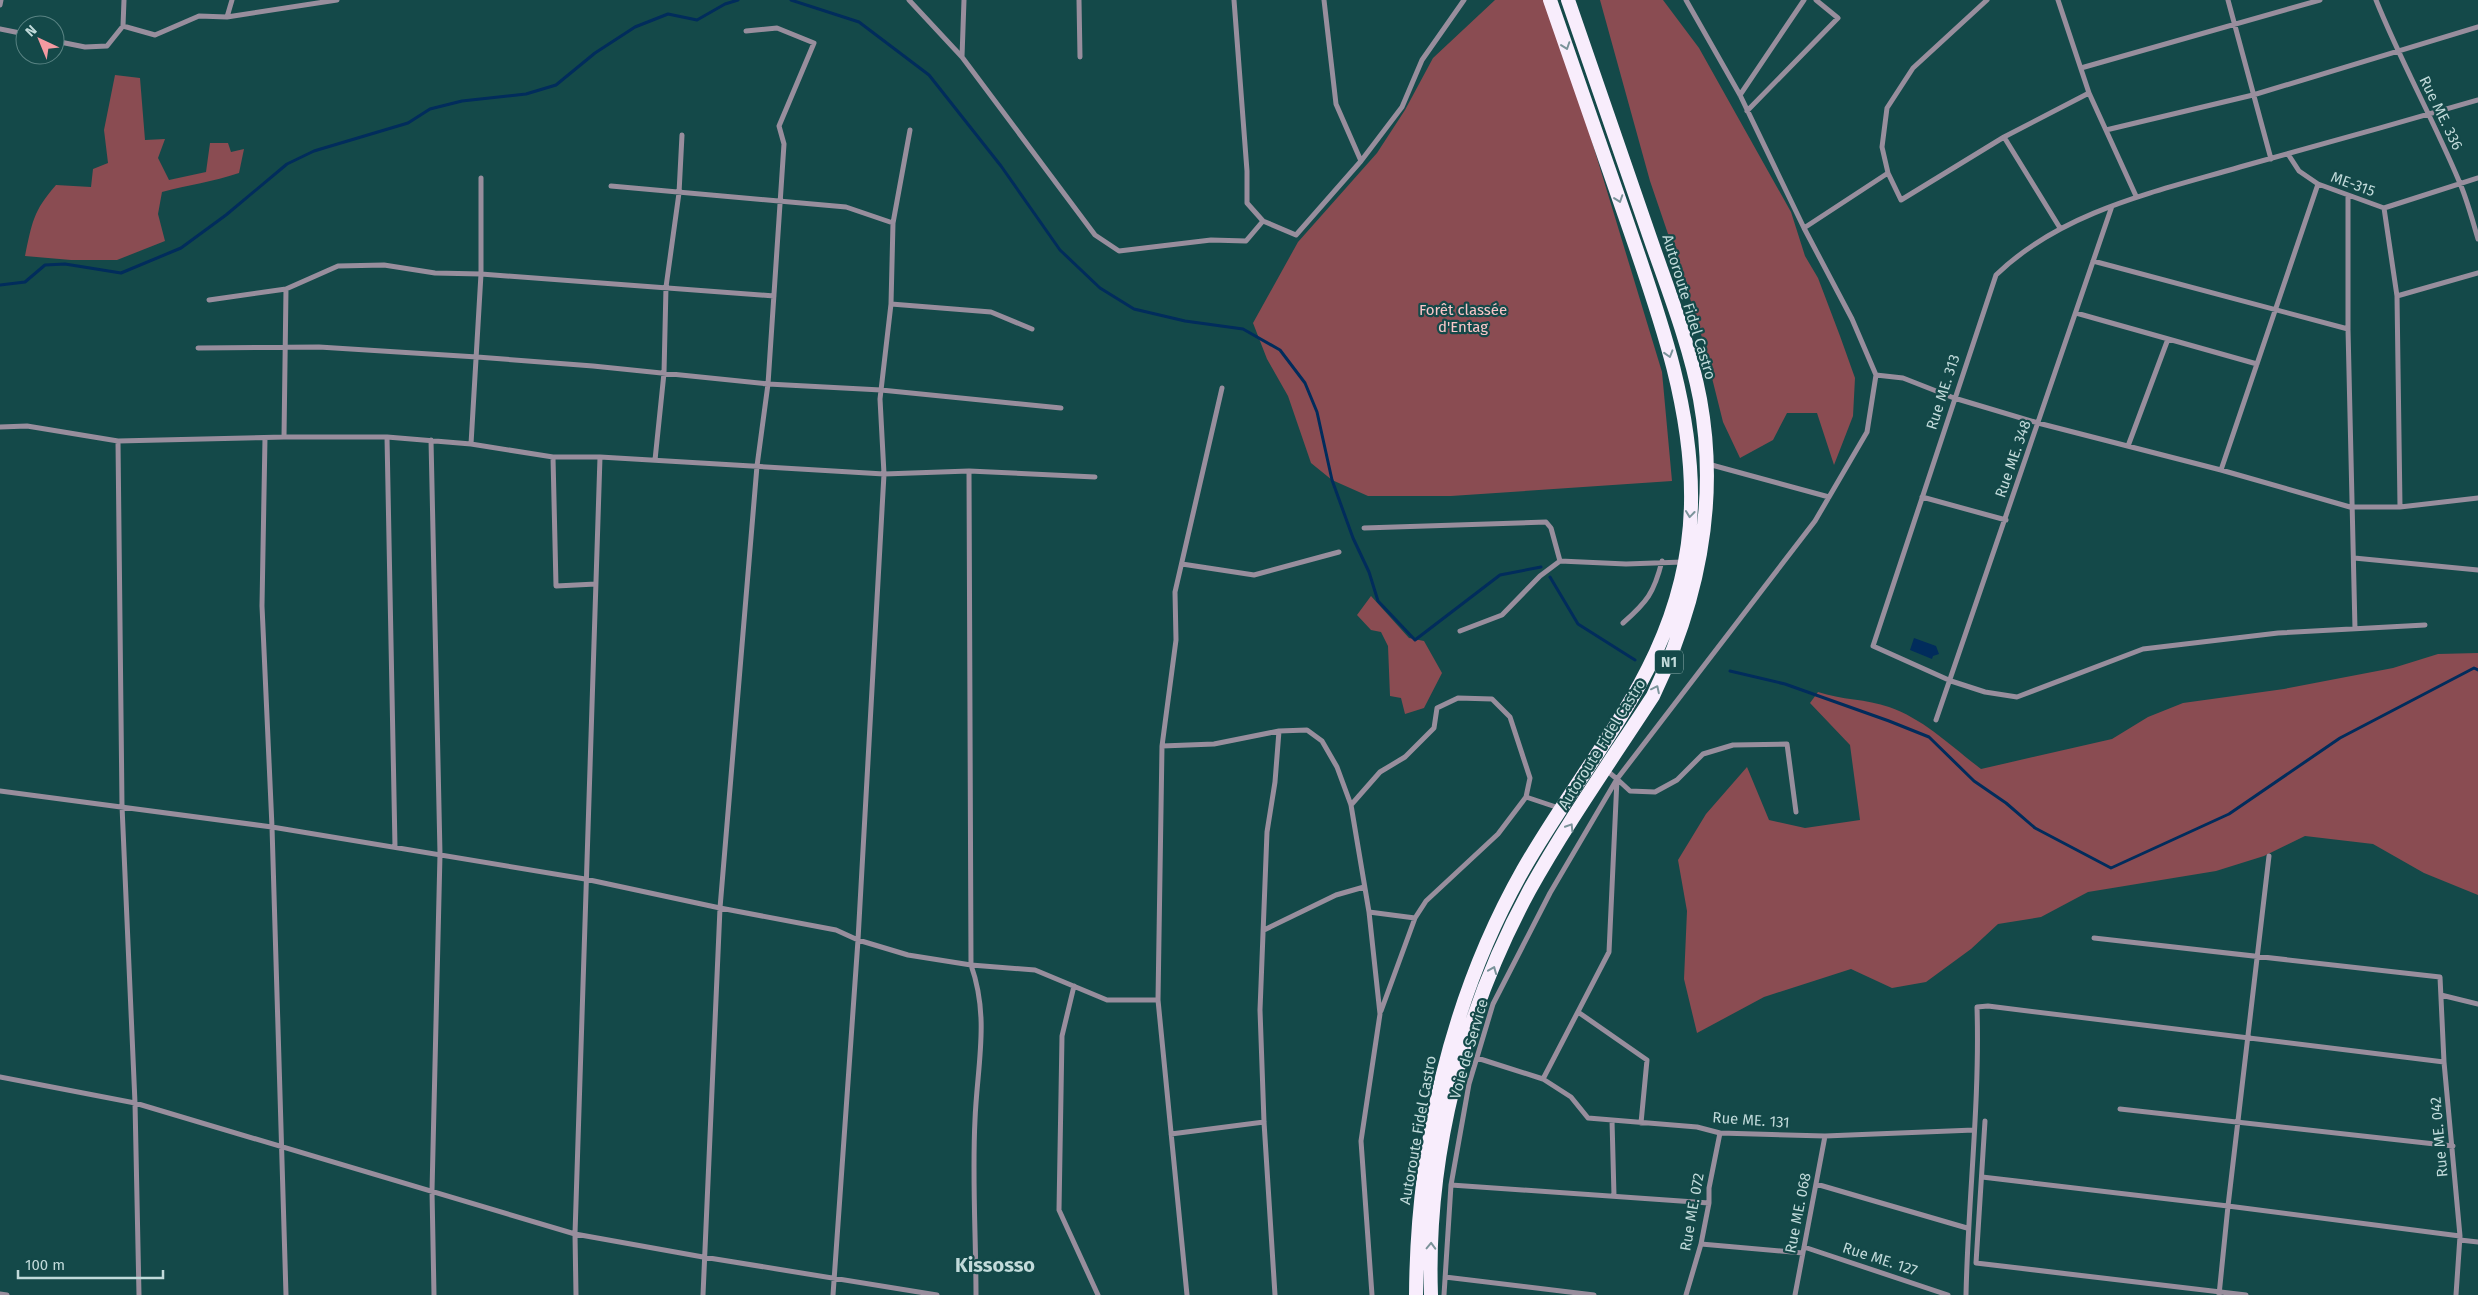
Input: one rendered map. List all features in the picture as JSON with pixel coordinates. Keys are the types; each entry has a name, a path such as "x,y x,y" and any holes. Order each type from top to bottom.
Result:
{"highway":[{"name":"Autoroute Fidel Castro","path":"1416,1295 1416,1239 1422,1179 1447,1056 1487,942 1524,869 1639,687 1660,645 1677,595 1685,562 1691,498 1690,446 1682,404 1642,264 1550,0"},
{"name":"Autoroute Fidel Castro","path":"1431,1295 1430,1262 1436,1184 1452,1097 1474,1016 1505,939 1530,890 1652,696 1683,628 1696,580 1706,518 1707,464 1700,399 1686,340 1568,0"}],"street":[{"path":"0,5 1,0"},
{"path":"65,43 85,47 107,46 123,26 124,0"},
{"path":"228,17 232,0"},
{"path":"123,26 155,35 199,16 228,17 336,0"},
{"path":"909,0 962,57 1095,235 1119,250 1211,240 1246,240 1263,221"},
{"path":"962,57 964,0"},
{"path":"1079,0 1080,57"},
{"path":"1234,0 1248,172 1247,203 1263,221 1296,234 1361,161 1402,107 1422,60 1464,0"},
{"path":"1324,0 1336,104 1361,161"},
{"path":"1686,0 1740,95 1804,228 1852,319 1876,375 1903,378 1954,398 2038,423 2221,470 2350,507 2400,507 2478,498"},
{"path":"1740,95 1804,0"},
{"path":"1747,111 1838,18 1816,0"},
{"path":"1987,0 1913,68 1887,108 1882,148 1888,173 1901,200 2004,137 2089,93"},
{"path":"2058,0 2089,93 2136,196"},
{"path":"2228,0 2271,159"},
{"path":"2081,68 2320,0"},
{"name":"Rue ME. 336","path":"2376,0 2397,52 2430,114 2460,183 2478,239"},
{"path":"2106,130 2253,95 2478,27"},
{"path":"702,1295 720,908 756,466 768,384 784,144 779,126 814,43 778,28 746,31"},
{"path":"0,29 15,32"},
{"name":"Rue ME. 313","path":"1951,681 1873,646 1996,274 2014,257 2060,228 2136,196 2478,100"},
{"path":"833,1295 858,940 884,474 881,390 891,304 893,223 910,130"},
{"path":"655,460 664,373 666,287 679,193 682,135"},
{"path":"2004,137 2060,228"},
{"name":"ME-315","path":"2288,154 2299,171 2318,184 2384,208 2478,178"},
{"path":"1804,228 1888,173"},
{"path":"471,444 481,274 481,178"},
{"path":"2221,470 2318,184"},
{"path":"611,186 846,207 893,223"},
{"path":"2348,196 2350,507 2354,558 2355,629"},
{"name":"Rue ME. 348","path":"1936,720 1951,681 2112,206"},
{"path":"2384,208 2397,296 2400,507"},
{"path":"2093,261 2348,329"},
{"path":"209,300 286,289 338,266 384,265 435,273 481,274 774,296"},
{"path":"2397,296 2478,273"},
{"path":"284,436 286,289"},
{"path":"891,304 992,312 1032,329"},
{"path":"2076,313 2257,364"},
{"path":"2128,446 2168,339"},
{"path":"198,348 319,347 477,357 768,384 881,390 1061,408"},
{"name":"Voie de Service","path":"1444,1295 1451,1185 1469,1084 1493,1004 1550,893 1617,779 1815,521 1867,432 1876,375"},
{"path":"1187,1295 1158,1000 1162,746 1176,640 1175,592 1222,388"},
{"path":"0,427 27,426 118,441 284,436 387,437 471,444 553,457 600,457 884,474 969,471 1095,477"},
{"path":"387,437 395,847"},
{"path":"265,438 262,606 272,827 280,1148 286,1295"},
{"path":"431,440 440,854 432,1191 434,1295"},
{"path":"118,441 122,806 135,1103 139,1295"},
{"path":"553,457 556,586 596,584"},
{"path":"576,1295 575,1234 585,878 600,457"},
{"path":"1707,464 1829,497"},
{"path":"969,471 971,966 978,984 983,1028 974,1121 976,1295"},
{"path":"1922,497 2006,520"},
{"path":"1364,528 1546,522 1551,528 1560,560"},
{"path":"1182,564 1254,575 1340,552"},
{"path":"2354,558 2478,570"},
{"path":"1460,631 1502,615 1540,576 1560,560 1626,564 1662,561 1685,562"},
{"path":"1623,623 1641,607 1656,587 1662,561"},
{"path":"1951,681 1985,692 2017,697 2143,649 2278,633 2425,625"},
{"path":"1351,805 1380,772 1405,757 1434,728 1437,708 1458,698 1492,699 1510,717 1530,778 1526,797 1498,834 1426,901 1415,918 1380,1014 1361,1141 1372,1295"},
{"path":"1162,746 1214,744 1279,731 1308,730 1322,741 1336,767 1351,805 1369,912 1380,1014"},
{"path":"1275,1295 1264,1122 1260,1010 1267,832 1275,782 1279,731"},
{"path":"1605,770 1630,791 1655,792 1677,780 1703,754 1733,745 1787,744 1796,812"},
{"path":"1543,1079 1609,952 1617,779"},
{"path":"0,791 272,827 585,878 720,908 836,930 858,940 908,956 971,966 1035,970 1107,1000 1158,1000"},
{"path":"1526,797 1562,809"},
{"path":"2219,1294 2270,856"},
{"path":"1264,930 1336,895 1364,887"},
{"path":"1369,912 1415,918"},
{"path":"2094,938 2258,957"},
{"name":"Rue ME. 042","path":"2258,957 2440,977 2444,1062 2460,1238 2456,1295"},
{"path":"1074,986 1062,1036 1059,1210 1098,1295"},
{"path":"2441,995 2478,1004"},
{"path":"1966,1295 1967,1228 1978,1040 1977,1007 1988,1006 2444,1062"},
{"path":"1578,1012 1647,1060 1641,1122"},
{"name":"Rue ME. 131","path":"1477,1058 1543,1079 1571,1097 1588,1118 1697,1127 1720,1133 1825,1136 1974,1130"},
{"path":"0,1077 135,1103 280,1148 575,1234 703,1258 834,1278 913,1293 937,1295"},
{"path":"2120,1109 2452,1146"},
{"path":"1612,1120 1614,1196"},
{"path":"1984,1121 1976,1263 2219,1294 2246,1295"},
{"path":"1171,1134 1264,1122"},
{"name":"Rue ME. 072","path":"1686,1295 1701,1244 1709,1202 1709,1188 1720,1133"},
{"name":"Rue ME. 068","path":"1795,1295 1825,1136"},
{"path":"1982,1177 2228,1206 2478,1242"},
{"path":"1816,1184 1967,1228"},
{"path":"1451,1185 1709,1202"},
{"name":"Rue ME. 127","path":"1701,1244 1804,1250 1948,1295"},
{"path":"1445,1277 1594,1295"},
{"path":"0,1294 7,1295"}],"green space":[{"name":"Forêt classée d'Entag","path":"1495,0 1549,0 1662,372 1672,481 1451,496 1368,496 1332,480 1311,463 1288,396 1267,359 1253,323 1298,242 1377,153 1405,110 1433,58"},
{"path":"1600,0 1663,0 1699,48 1791,212 1805,256 1818,278 1855,378 1853,416 1834,465 1817,413 1787,413 1773,440 1740,458 1723,422 1698,322 1650,181"},
{"path":"115,75 140,78 145,140 165,139 158,158 169,180 206,172 210,143 228,143 231,152 244,149 239,173 162,192 158,214 165,241 117,260 71,260 25,256 34,218 42,202 56,185 91,187 93,169 108,163 104,130"},
{"path":"1371,596 1409,638 1424,641 1442,673 1424,708 1405,714 1401,698 1390,696 1388,646 1381,632 1371,630 1357,615"},
{"path":"2478,653 2478,895 2424,873 2373,844 2305,836 2264,856 2216,871 2088,892 2041,917 1998,924 1971,949 1926,982 1892,988 1851,969 1764,997 1697,1033 1684,979 1687,911 1678,860 1706,814 1747,767 1769,820 1805,828 1860,820 1850,745 1810,703 1818,692 1836,697 1881,704 1902,712 1926,726 1981,769 2112,739 2148,717 2183,703 2284,689 2393,668 2438,654"}],"water":[{"path":"1914,638 1936,646 1939,654 1933,656 1932,659 1910,650"}],"waterway":[{"path":"0,285 25,282 45,265 65,264 121,273 181,248 226,215 287,164 314,151 408,123 430,109 462,101 526,94 556,85 595,53 635,27 668,14 697,20 725,4 738,0"},
{"path":"791,0 859,22 929,75 1001,166 1060,250 1100,288 1134,309 1185,321 1243,329 1280,350 1305,383 1317,412 1332,480 1353,538 1369,572 1378,601 1415,640 1500,575 1541,567"},
{"path":"1550,577 1578,624 1635,660"},
{"path":"1730,671 1785,684 1929,737 1974,781 2006,803 2035,828 2111,868 2229,814 2340,738 2474,668 2478,670"}],"district":[{"name":"Kissosso","path":"995,1265"}]}
